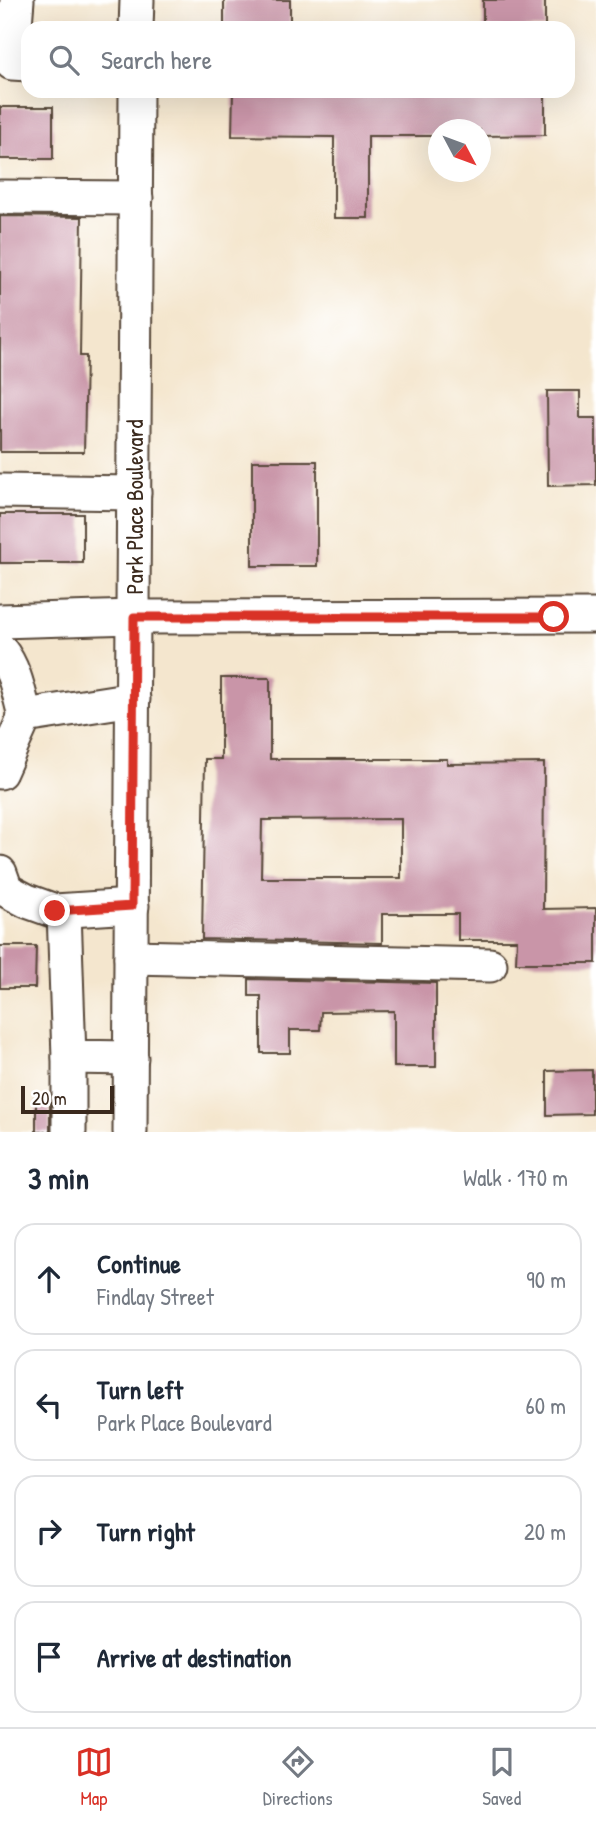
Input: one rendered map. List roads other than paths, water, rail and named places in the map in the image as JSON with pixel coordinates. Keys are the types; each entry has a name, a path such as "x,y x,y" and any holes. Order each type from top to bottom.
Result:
{"street":[{"path":"13,63 17,0"},
{"path":"136,0 136,21"},
{"name":"Park Place Boulevard","path":"130,1132 136,98"},
{"path":"0,197 136,198"},
{"path":"0,491 134,493"},
{"path":"0,621 134,617 596,616"},
{"path":"0,650 16,680 25,716 0,772"},
{"path":"25,716 133,699"},
{"path":"0,873 6,890 55,911 132,906"},
{"path":"64,911 69,1132"},
{"path":"131,957 490,965"},
{"path":"69,1057 131,1058"}]}
